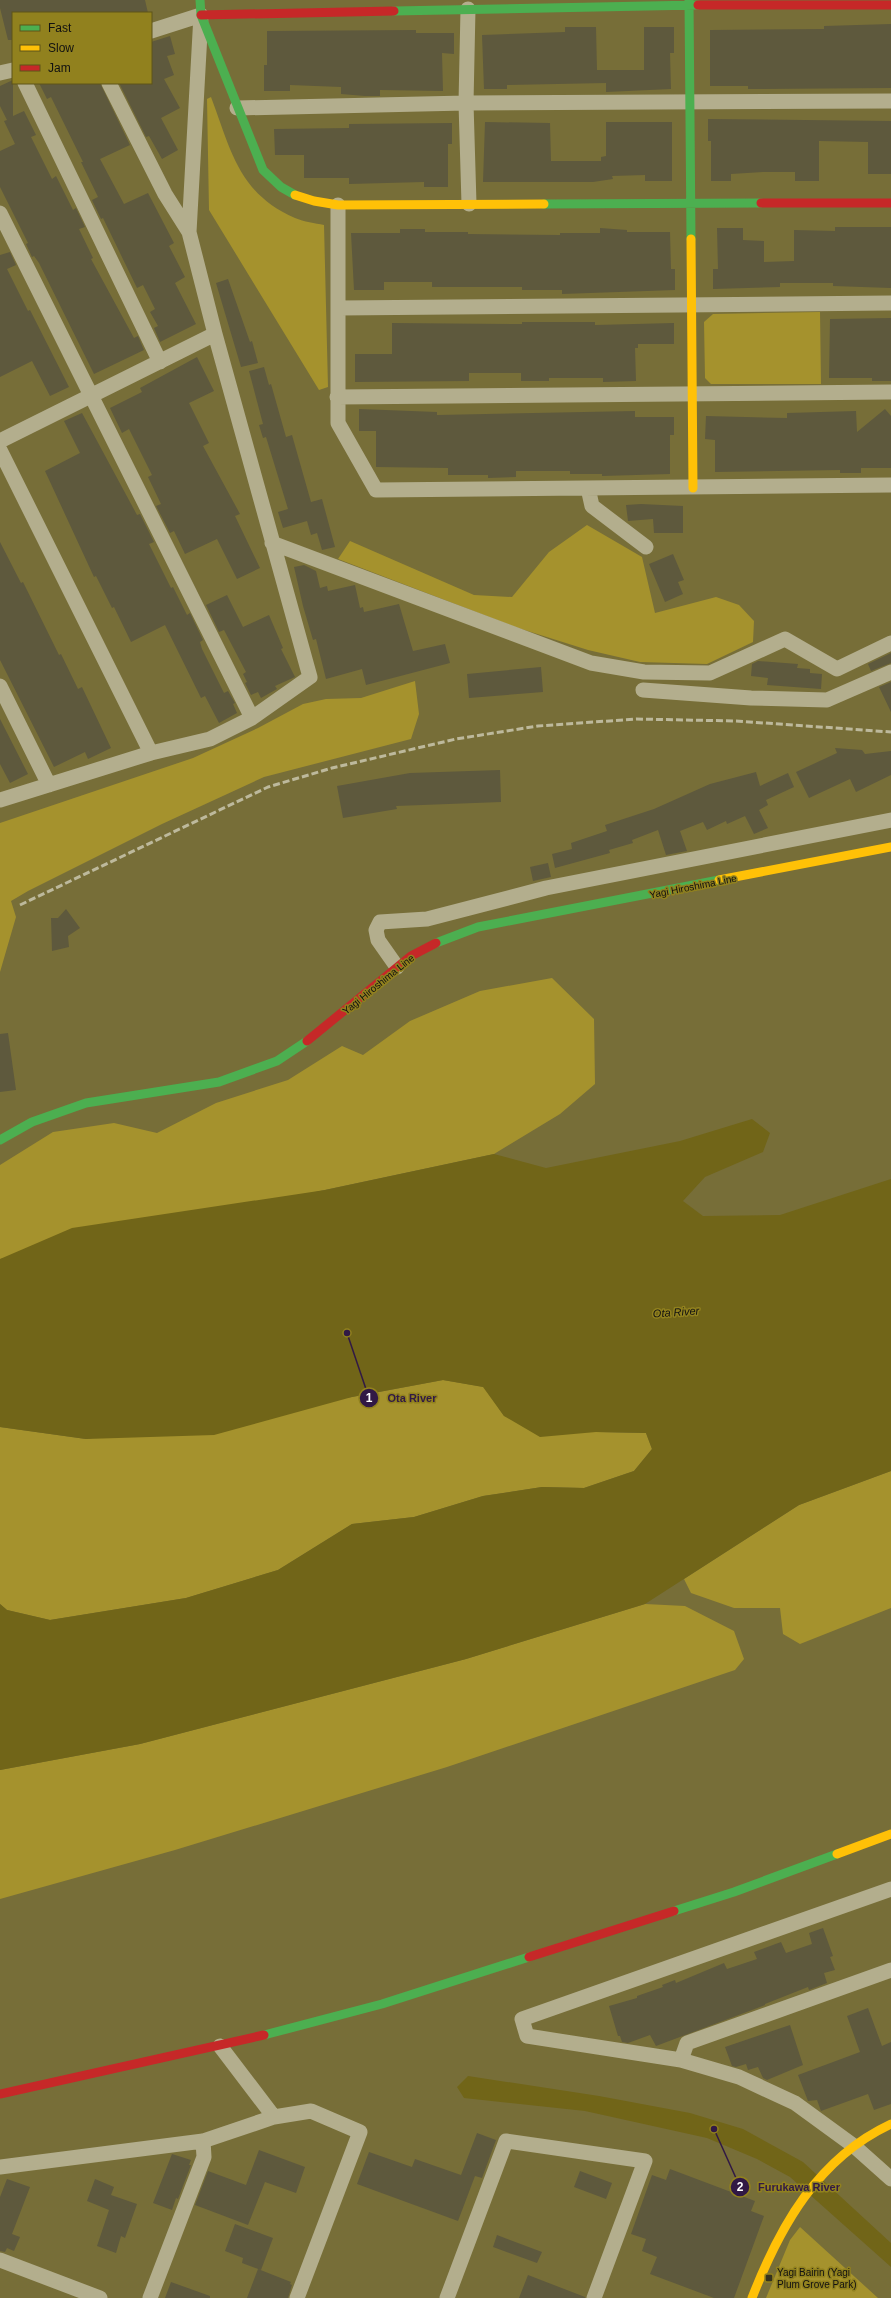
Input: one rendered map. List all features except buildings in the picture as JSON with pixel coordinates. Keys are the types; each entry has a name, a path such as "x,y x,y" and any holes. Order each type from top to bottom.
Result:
{"street":[{"path":"0,800 151,753 210,739 252,718 310,677 215,334 189,232 201,15 200,0"},
{"path":"152,31 201,15 689,2 891,5"},
{"path":"689,2 693,488"},
{"path":"468,9 466,102 469,204"},
{"path":"201,15 263,170 281,189 306,201 338,205 691,205 891,203"},
{"path":"0,73 12,70"},
{"path":"25,84 160,362"},
{"path":"110,84 165,194 189,232"},
{"path":"237,108 466,102 690,103 891,101"},
{"path":"338,205 338,423 376,490 891,485"},
{"path":"0,213 252,718"},
{"path":"339,308 891,303"},
{"path":"0,441 215,334"},
{"path":"337,397 891,392"},
{"path":"0,450 151,753"},
{"path":"588,488 592,506 646,547"},
{"path":"272,543 591,664 636,671 710,673 785,639 837,669 891,643"},
{"path":"643,690 751,698 827,700 891,672"},
{"path":"0,686 49,785"},
{"path":"397,967 378,940 376,930 380,922 427,919 546,888 891,820"},
{"name":"Yagi Hiroshima Line","path":"0,1140 32,1122 86,1103 219,1082 277,1061 316,1036 411,956 447,938 478,927 891,847"},
{"path":"0,2094 220,2046 382,2004 734,1892 891,1834"},
{"path":"891,1889 522,2019 527,2036 681,2060 739,2077 795,2103 854,2146 891,2179"},
{"path":"681,2060 687,2044 891,1970"},
{"path":"220,2046 274,2117"},
{"path":"0,2167 203,2140 274,2117 311,2111 360,2132 297,2298"},
{"path":"752,2298 778,2236 795,2208 838,2160 854,2146 891,2124"},
{"path":"150,2298 204,2157 203,2140"},
{"path":"447,2298 506,2141 645,2161 594,2298"},
{"path":"0,2260 100,2298"}],"shaded area":[{"path":"211,97 231,152 249,183 261,196 276,208 295,218 324,225 328,387 319,390 209,210 207,99"},
{"path":"820,312 821,384 711,384 705,378 704,322 713,314"},
{"path":"587,525 642,557 655,613 716,597 739,605 754,621 753,642 707,664 640,662 588,650 515,627 338,559 350,541 474,595 512,597 549,552"},
{"path":"415,681 419,714 411,739 264,777 162,824 11,901 16,917 0,972 0,823 193,758 258,728 303,704 326,699 361,698"},
{"path":"552,978 594,1019 595,1084 560,1114 494,1154 0,1259 0,1165 53,1132 114,1123 157,1133 216,1103 288,1080 342,1046 363,1055 410,1021 480,991"},
{"path":"443,1380 484,1387 504,1416 596,1432 646,1433 652,1449 634,1471 584,1488 542,1487 483,1496 414,1517 352,1524 278,1570 186,1598 50,1620 7,1610 0,1604 0,1427 86,1439 352,1397"},
{"path":"891,1471 891,1608 800,1644 783,1634 780,1608 734,1608 691,1593 684,1579 799,1505"},
{"path":"645,1604 685,1606 734,1631 744,1659 735,1670 447,1767 175,1850 0,1899 0,1770 140,1744 466,1659"},
{"path":"800,2227 878,2298 766,2298 790,2240"}],"water":[{"path":"752,1119 770,1133 763,1152 705,1177 683,1201 703,1216 780,1215 891,1179 891,1471 799,1505 645,1604 466,1659 140,1744 0,1770 0,1604 7,1610 50,1620 186,1598 278,1570 352,1524 414,1517 483,1496 542,1487 584,1488 634,1471 652,1449 646,1433 596,1432 540,1437 504,1416 483,1387 443,1380 352,1397 214,1435 86,1439 0,1427 0,1259 72,1228 325,1190 494,1154 546,1168 680,1141"},
{"path":"468,2076 599,2096 690,2113 743,2129 803,2162 891,2243 891,2267 790,2177 757,2159 707,2138 585,2111 464,2098 457,2087"}],"railway":[{"path":"20,905 268,787 332,768 456,739 538,726 636,719 736,721 891,732"}],"traffic: fast":[{"path":"200,0 201,15 263,170 281,187 295,195"},
{"path":"689,0 691,239"},
{"path":"394,11 698,5"},
{"path":"544,204 761,203"},
{"path":"436,943 478,927 719,880"},
{"path":"0,1140 32,1122 86,1103 219,1082 277,1061 307,1041"},
{"path":"674,1911 734,1892 837,1854"},
{"path":"264,2035 382,2004 529,1957"}],"traffic: slow":[{"path":"295,195 314,201 338,205 544,204"},
{"path":"691,239 693,488"},
{"path":"719,880 891,847"},
{"path":"837,1854 891,1834"},
{"path":"752,2298 775,2245 789,2220 822,2175 842,2155 865,2138 891,2124"}],"traffic: jam":[{"path":"698,5 891,5"},
{"path":"201,15 394,11"},
{"path":"761,203 891,203"},
{"path":"307,1041 411,956 436,943"},
{"path":"529,1957 674,1911"},
{"path":"0,2094 264,2035"}],"place":[{"name":"Ota River","path":"347,1333"},
{"name":"Furukawa River","path":"714,2129"},
{"name":"Yagi Bairin (Yagi Plum Grove Park)","path":"769,2278"}]}
